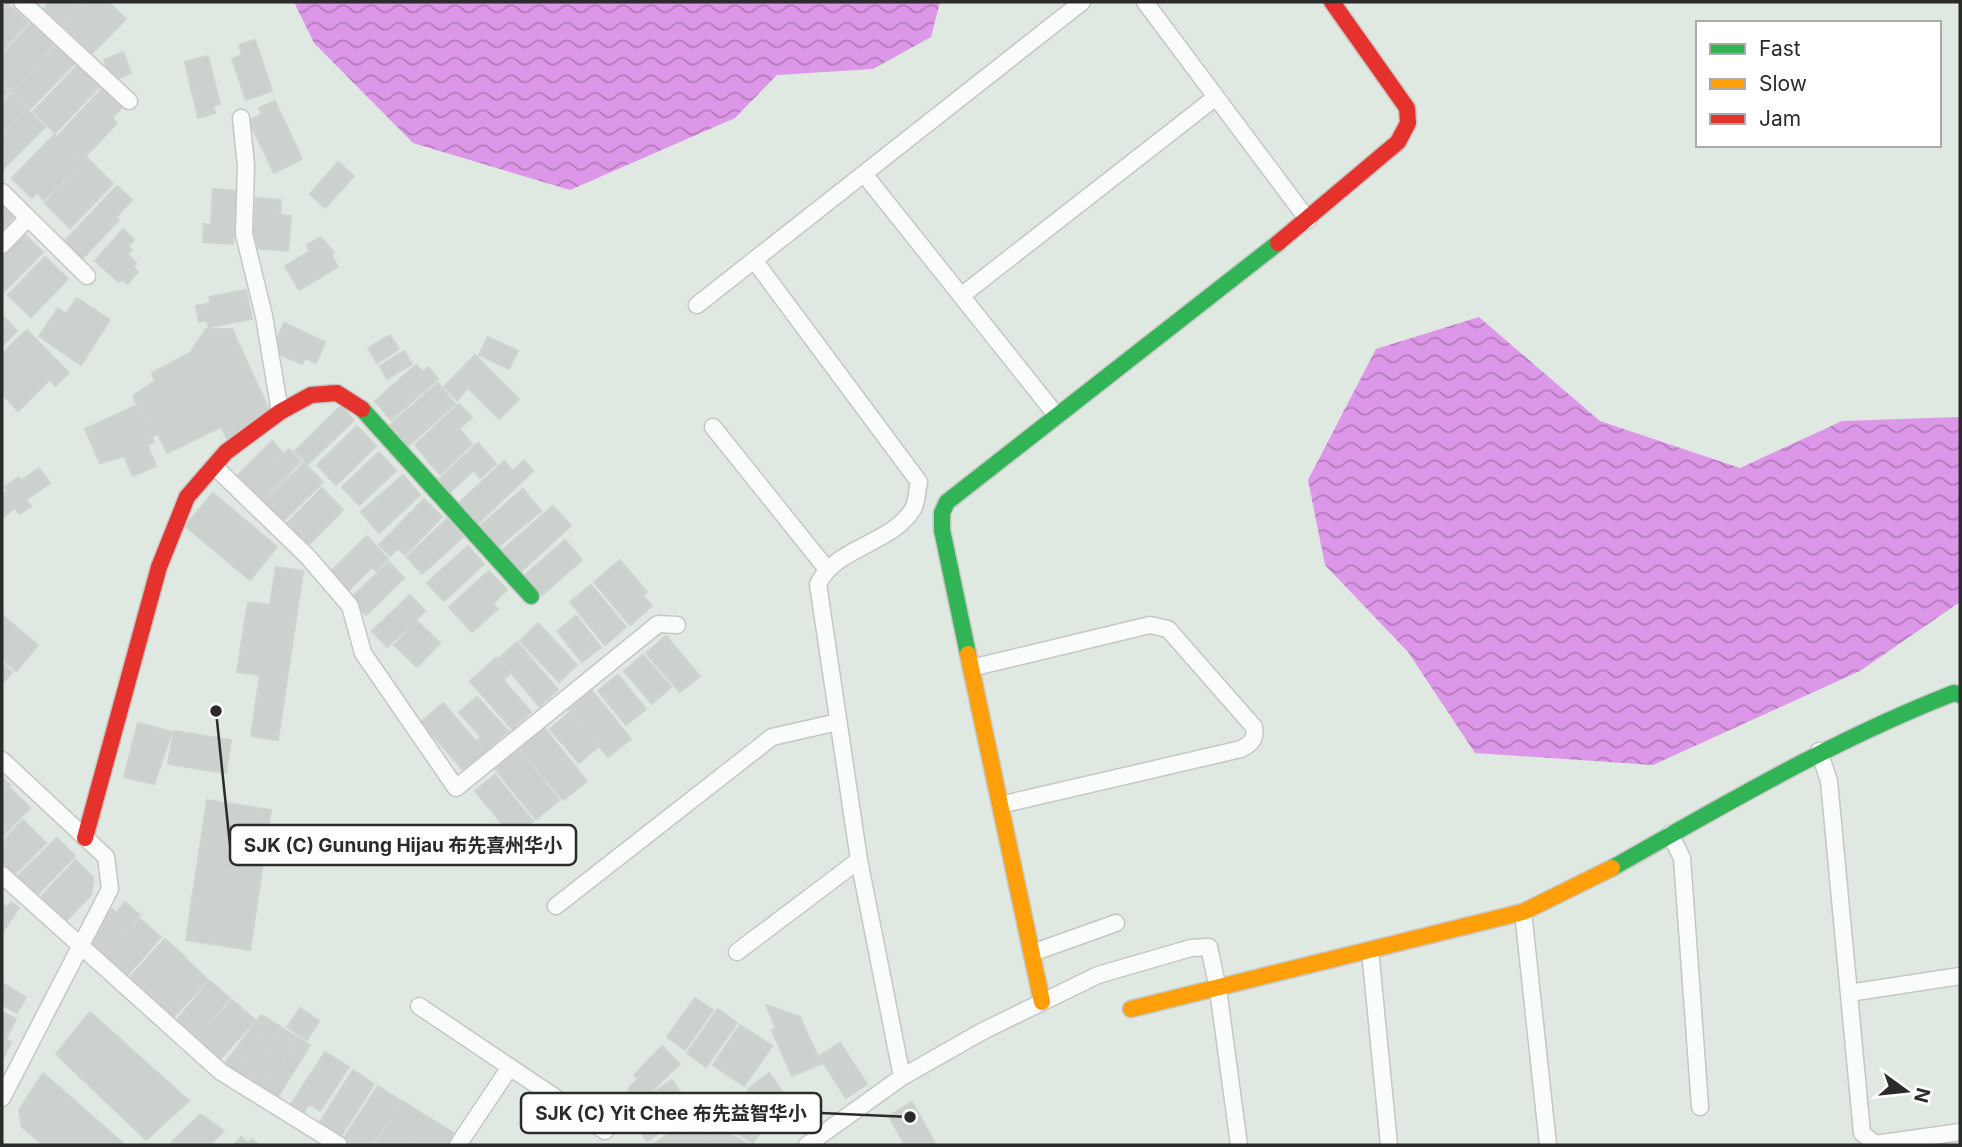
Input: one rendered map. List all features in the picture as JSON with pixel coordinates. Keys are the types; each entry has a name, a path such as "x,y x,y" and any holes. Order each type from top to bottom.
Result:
{"street":[{"path":"22,2 130,101"},
{"path":"697,305 1082,2"},
{"path":"1145,2 1308,220"},
{"path":"1042,1002 942,530 942,513 947,502 1308,220 1398,142 1408,123 1407,108 1332,2"},
{"path":"961,296 1216,97"},
{"path":"241,118 246,165 244,234 264,316 280,412"},
{"path":"864,174 1057,416"},
{"path":"2,192 87,276"},
{"path":"2,245 28,218"},
{"path":"754,260 919,482 913,509 896,526 826,568 818,584 819,608 859,860 902,1077"},
{"path":"85,838 159,567 187,497 226,452 280,412 311,395 337,393 359,406 531,596"},
{"path":"713,426 826,568"},
{"path":"214,466 308,557 350,606 363,653 456,788 658,624 677,625"},
{"path":"971,668 1150,625 1160,625 1168,629 1254,727 1255,736 1251,744 1241,749 1000,805"},
{"path":"1131,1009 1451,932 1523,912 1587,882 1819,751 1884,720 1954,693 1960,695"},
{"path":"556,906 772,737 838,722"},
{"path":"1819,751 1829,781 1862,1133 1875,1144 1960,1132"},
{"path":"2,760 106,857 110,889 2,1098"},
{"path":"1670,834 1682,858 1700,1107"},
{"path":"737,952 859,860"},
{"path":"2,875 221,1072 339,1145"},
{"path":"1523,912 1548,1145"},
{"path":"1032,953 1116,923"},
{"path":"807,1145 902,1077 1042,1002 1098,975 1191,948 1209,947 1218,989 1239,1145"},
{"path":"1370,950 1389,1145"},
{"path":"1849,993 1960,976"},
{"path":"419,1006 605,1131"},
{"path":"458,1145 510,1067"}],"water":[{"path":"294,2 940,2 931,37 873,69 777,75 735,118 570,190 413,143 314,43"},
{"path":"1479,317 1600,421 1740,468 1842,421 1960,417 1960,602 1860,671 1653,765 1475,753 1408,652 1325,565 1308,480 1376,349"}],"building":[{"path":"50,2 83,2 61,25 44,8"},
{"path":"86,2 108,2 126,19 92,53 63,25"},
{"path":"7,3 28,23 2,51 2,8"},
{"path":"33,22 55,43 11,91 2,82 2,55"},
{"path":"255,40 272,91 246,100 232,59 242,55 239,45"},
{"path":"57,45 75,63 30,109 12,91"},
{"path":"123,52 131,73 112,81 104,60"},
{"path":"208,56 220,104 213,106 215,113 198,118 185,62"},
{"path":"78,65 100,86 55,133 33,112"},
{"path":"2,84 9,91 2,99"},
{"path":"102,89 122,107 112,118 117,123 82,160 57,137"},
{"path":"12,93 28,109 2,135 2,103"},
{"path":"275,101 302,159 274,173 249,121 262,114 259,108"},
{"path":"28,111 45,127 4,168 2,137"},
{"path":"54,135 81,162 44,200 37,193 32,198 12,178"},
{"path":"87,158 113,184 70,228 45,203"},
{"path":"338,162 354,176 325,208 310,194"},
{"path":"117,186 132,200 116,217 119,220 80,261 62,244"},
{"path":"213,189 237,191 233,244 203,242 204,224 211,225"},
{"path":"256,198 281,200 280,215 291,216 288,251 251,248"},
{"path":"2,203 15,216 2,230"},
{"path":"123,229 134,240 128,246 132,250 128,255 136,263 133,267 138,272 127,284 122,279 119,282 95,261"},
{"path":"23,233 43,252 2,294 2,254"},
{"path":"321,237 334,253 331,255 338,267 299,290 285,266 310,251 307,245"},
{"path":"45,257 68,279 31,317 8,295"},
{"path":"246,290 252,319 209,327 207,320 199,322 196,306 211,303 209,297"},
{"path":"77,298 110,320 81,365 39,336 58,308 66,314"},
{"path":"2,315 17,331 2,346"},
{"path":"284,323 325,342 316,363 305,358 302,364 272,351"},
{"path":"206,329 232,329 268,408 229,442 221,427 167,453 158,434 152,437 133,396 155,381 152,373 190,353"},
{"path":"27,330 69,373 55,386 50,379 18,411 2,394 2,354"},
{"path":"390,335 399,349 377,363 368,348"},
{"path":"488,337 518,351 509,369 479,355"},
{"path":"404,351 412,364 387,379 380,366"},
{"path":"475,355 519,399 499,419 468,388 457,400 444,387"},
{"path":"416,365 423,372 428,367 438,379 391,420 375,401"},
{"path":"438,383 455,404 408,446 390,425"},
{"path":"459,404 472,417 427,459 415,445"},
{"path":"137,405 154,442 147,445 156,466 133,476 124,456 100,463 85,429"},
{"path":"341,406 354,420 308,464 295,451"},
{"path":"357,426 376,446 336,485 317,465"},
{"path":"460,430 472,444 440,474 427,460"},
{"path":"272,441 284,454 247,491 235,478"},
{"path":"478,443 496,464 480,478 474,470 449,493 438,480"},
{"path":"289,449 301,461 259,503 247,491"},
{"path":"379,452 396,471 359,505 342,487"},
{"path":"524,460 533,471 477,524 458,504 504,461 513,471"},
{"path":"304,463 323,482 280,524 261,504"},
{"path":"39,468 50,483 26,500 31,506 20,514 15,508 2,518 2,495 8,491 5,487 19,477 21,481"},
{"path":"403,475 420,495 379,533 361,512"},
{"path":"322,488 343,510 304,549 282,528"},
{"path":"523,489 541,511 499,546 481,525"},
{"path":"213,493 277,547 250,580 185,526"},
{"path":"424,499 442,517 405,555 398,548 390,556 379,545"},
{"path":"553,506 571,526 520,572 501,551"},
{"path":"447,519 463,537 422,574 407,557"},
{"path":"367,536 388,559 376,571 372,567 346,593 328,574"},
{"path":"565,540 582,560 542,595 525,575"},
{"path":"468,546 484,564 444,601 427,583"},
{"path":"620,560 647,592 643,596 652,606 630,625 594,582"},
{"path":"389,562 404,578 366,615 350,599"},
{"path":"276,567 303,571 278,740 251,736 260,675 237,672 248,602 270,605"},
{"path":"489,571 507,590 493,603 498,609 472,632 449,607"},
{"path":"591,585 626,627 605,645 570,602"},
{"path":"410,595 425,611 387,647 372,631"},
{"path":"2,615 38,645 16,671 2,659"},
{"path":"576,616 601,647 582,662 557,631"},
{"path":"417,621 440,643 417,667 394,645"},
{"path":"538,623 577,665 559,682 520,641"},
{"path":"666,636 700,676 680,692 646,653"},
{"path":"517,642 558,690 539,706 499,658"},
{"path":"643,655 671,687 652,704 624,671"},
{"path":"496,658 510,674 503,680 531,712 512,729 470,681"},
{"path":"2,663 12,672 2,684"},
{"path":"618,675 646,709 626,725 598,691"},
{"path":"592,691 631,739 608,757 569,710"},
{"path":"477,697 508,731 486,751 477,741 481,737 459,712"},
{"path":"443,703 485,752 463,770 421,722"},
{"path":"569,713 598,747 579,763 550,729"},
{"path":"138,723 172,732 154,784 124,777"},
{"path":"544,728 587,781 563,800 520,748"},
{"path":"174,731 231,740 226,773 168,764"},
{"path":"519,750 559,800 536,819 495,769"},
{"path":"495,775 533,821 513,837 475,791"},
{"path":"2,777 10,785 2,793"},
{"path":"9,787 30,808 2,837 2,795"},
{"path":"207,800 271,810 250,950 186,940"},
{"path":"23,820 46,843 13,876 2,864 2,842"},
{"path":"57,838 75,856 36,896 17,877"},
{"path":"76,860 94,878 91,895 63,924 38,900"},
{"path":"11,902 19,908 2,933 2,903 8,907"},
{"path":"125,902 140,915 102,959 89,948 94,942 88,937 112,909 116,913"},
{"path":"140,919 161,937 124,979 103,960"},
{"path":"165,939 186,958 145,1002 125,983"},
{"path":"186,959 208,980 170,1021 148,1000"},
{"path":"210,981 230,998 190,1045 170,1028"},
{"path":"2,983 26,997 17,1013 2,1005"},
{"path":"695,998 713,1010 685,1050 667,1037"},
{"path":"232,1000 246,1012 206,1057 192,1045"},
{"path":"766,1005 800,1017 821,1064 792,1076 772,1030 776,1028"},
{"path":"300,1008 319,1021 307,1040 287,1027"},
{"path":"718,1009 737,1023 706,1067 687,1053"},
{"path":"2,1012 16,1019 6,1039 11,1042 2,1061"},
{"path":"90,1012 189,1101 146,1140 56,1054"},
{"path":"246,1012 255,1020 215,1065 206,1057"},
{"path":"261,1015 270,1020 237,1073 224,1065"},
{"path":"270,1020 282,1028 249,1081 237,1073"},
{"path":"740,1025 772,1046 744,1086 713,1065"},
{"path":"282,1028 297,1037 264,1090 249,1081"},
{"path":"297,1037 310,1045 277,1098 264,1090"},
{"path":"840,1043 867,1084 846,1098 819,1056"},
{"path":"662,1046 680,1064 640,1102 628,1089 638,1079 634,1075"},
{"path":"325,1052 349,1067 320,1111 309,1104 304,1112 291,1104"},
{"path":"353,1070 374,1084 341,1136 320,1122"},
{"path":"43,1073 125,1145 43,1145 22,1127 19,1110"},
{"path":"769,1073 795,1109 774,1124 748,1089"},
{"path":"672,1080 692,1110 647,1141 626,1112"},
{"path":"378,1086 401,1101 372,1145 355,1145 344,1138"},
{"path":"722,1098 765,1124 753,1143 711,1118"},
{"path":"403,1101 427,1117 408,1145 375,1145"},
{"path":"912,1102 936,1145 905,1145 889,1116"},
{"path":"201,1114 224,1131 209,1145 169,1145"},
{"path":"695,1116 714,1145 693,1145 680,1126"},
{"path":"428,1117 454,1133 446,1145 411,1145"},
{"path":"707,1122 750,1145 714,1145 701,1126"},
{"path":"680,1126 693,1145 670,1145 664,1137"},
{"path":"241,1137 248,1143 252,1139 259,1145 234,1145"},
{"path":"664,1137 670,1145 652,1145"}],"traffic: fast":[{"path":"968,654 942,530 942,513 947,502 1278,243"},
{"path":"362,409 531,596"},
{"path":"1612,868 1822,752 1909,711 1954,693 1960,695"}],"traffic: slow":[{"path":"968,654 1042,1002"},
{"path":"1131,1009 1523,912 1612,868"}],"traffic: jam":[{"path":"1278,243 1398,142 1408,123 1407,108 1332,2"},
{"path":"85,838 159,567 187,497 226,452 280,412 311,395 337,393 362,409"}],"place":[{"name":"SJK (C) Gunung Hijau 布先喜州华小","path":"216,711"},
{"name":"SJK (C) Yit Chee 布先益智华小","path":"910,1117"}]}
